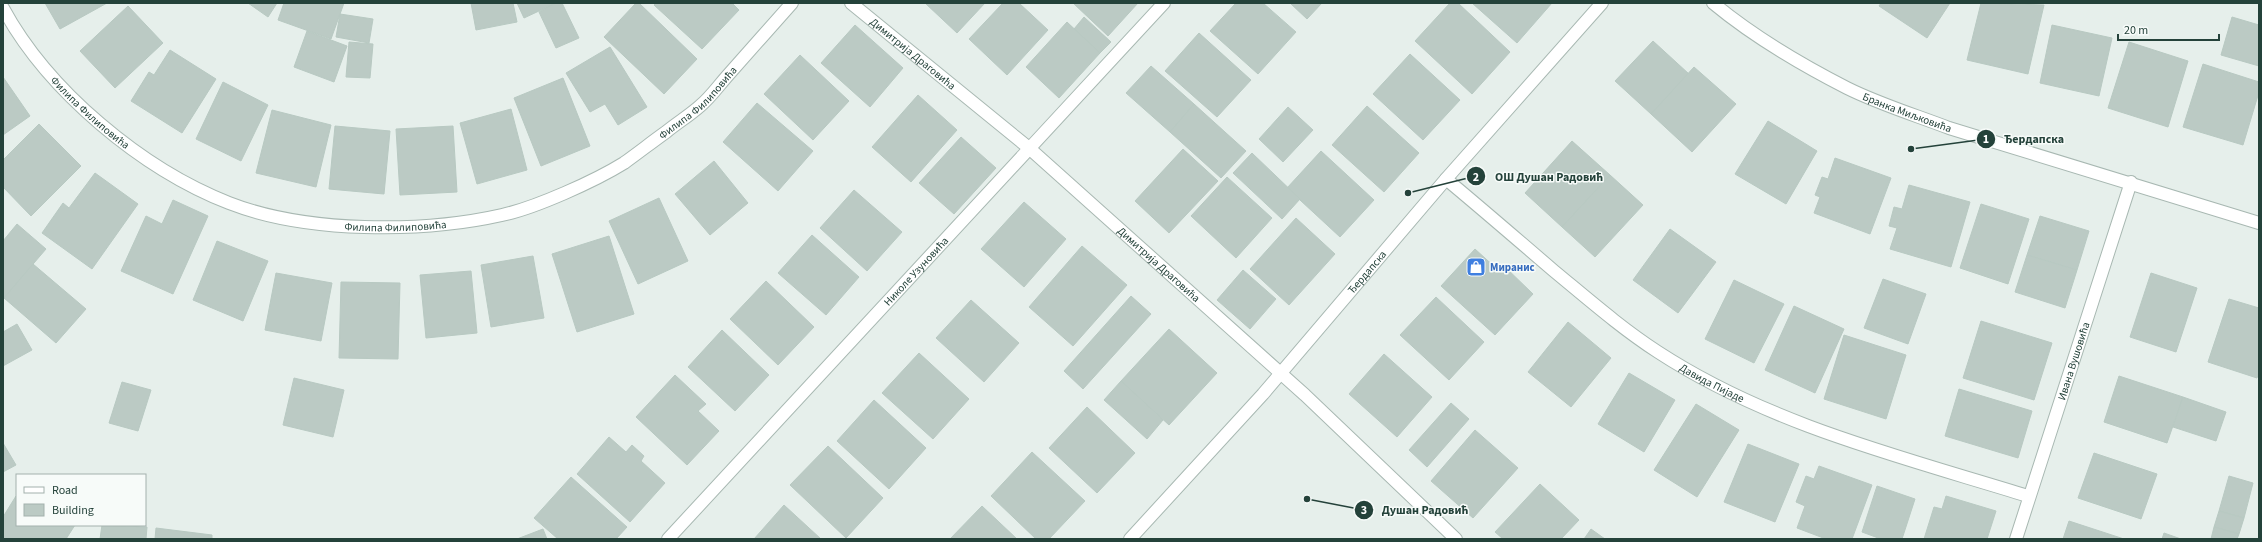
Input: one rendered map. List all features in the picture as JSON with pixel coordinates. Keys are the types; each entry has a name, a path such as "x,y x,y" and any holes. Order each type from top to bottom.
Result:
{"street":[{"name":"Филипа Филиповића","path":"3,8 13,26 44,68 79,106 131,148 190,185 230,203 275,217 350,227 428,226 504,215 560,195 623,164 700,106 792,3"},
{"name":"Димитрија Драговића","path":"851,3 1029,148 1280,374 1456,539"},
{"name":"Николе Узуновића","path":"668,539 1164,3"},
{"name":"Ђердапска","path":"1130,539 1280,374 1446,179 1602,3"},
{"name":"Бранка Миљковића","path":"1713,3 1764,42 1848,88 1949,128 2131,182 2259,223"},
{"name":"Давида Пијаде","path":"1446,179 1607,316 1658,352 1737,396 1802,424 1849,441 2028,496"},
{"name":"Ивана Вушовића","path":"2016,539 2028,496 2131,182"}],"building":[{"path":"45,3 107,3 60,29"},
{"path":"248,3 277,3 268,17"},
{"path":"284,3 344,3 331,39 278,20"},
{"path":"471,3 513,3 517,22 476,30"},
{"path":"517,3 556,3 524,18"},
{"path":"556,3 562,3 579,38 556,48 539,12"},
{"path":"636,3 639,3 697,59 664,94 604,37"},
{"path":"656,3 732,3 739,10 702,49 654,5"},
{"path":"925,3 985,3 957,33"},
{"path":"1003,3 1019,3 1048,30 1007,75 969,39"},
{"path":"1073,3 1138,3 1108,36"},
{"path":"1236,3 1263,3 1296,32 1258,74 1210,31"},
{"path":"1290,3 1322,3 1307,19"},
{"path":"1450,3 1458,3 1510,52 1472,94 1415,41"},
{"path":"1472,3 1552,3 1517,43"},
{"path":"1881,3 1950,3 1927,38 1879,6"},
{"path":"1981,3 2044,5 2028,74 1967,60"},
{"path":"128,6 163,43 115,88 80,51"},
{"path":"340,14 373,19 369,43 336,37"},
{"path":"1084,17 1111,42 1100,53 1074,29"},
{"path":"2232,17 2259,25 2259,66 2221,55"},
{"path":"1067,22 1100,53 1059,98 1026,67"},
{"path":"855,25 903,68 870,107 821,63"},
{"path":"2052,25 2112,38 2099,96 2040,83"},
{"path":"307,31 347,46 334,82 294,67"},
{"path":"1199,33 1251,80 1217,117 1165,71"},
{"path":"1653,41 1689,74 1651,114 1615,81"},
{"path":"349,42 373,44 370,78 346,77"},
{"path":"2129,42 2188,61 2168,127 2108,108"},
{"path":"610,47 647,107 618,125 605,104 590,112 566,73"},
{"path":"170,50 216,79 182,133 131,101 149,72 154,75"},
{"path":"1410,54 1460,100 1423,140 1373,94"},
{"path":"800,55 849,101 813,140 764,94"},
{"path":"2203,64 2259,82 2259,92 2243,145 2183,127"},
{"path":"1151,66 1194,104 1170,132 1126,93"},
{"path":"1694,67 1736,104 1692,152 1651,114"},
{"path":"3,77 30,116 3,135"},
{"path":"563,78 590,146 541,166 514,98"},
{"path":"223,82 268,105 241,161 196,139"},
{"path":"918,95 957,130 911,182 872,147"},
{"path":"757,103 813,151 778,191 723,142"},
{"path":"1194,104 1246,151 1221,178 1170,132"},
{"path":"1367,106 1419,153 1384,192 1332,145"},
{"path":"1288,107 1313,130 1283,162 1259,139"},
{"path":"511,109 527,170 477,184 460,123"},
{"path":"272,110 331,125 316,187 256,173"},
{"path":"1768,121 1817,151 1786,204 1735,174"},
{"path":"39,124 81,166 31,216 3,187 3,160"},
{"path":"335,126 390,131 384,194 329,189"},
{"path":"453,126 457,192 400,195 396,129"},
{"path":"961,137 996,168 954,214 919,183"},
{"path":"1572,141 1610,175 1562,227 1525,193"},
{"path":"1183,149 1218,181 1169,233 1135,201"},
{"path":"1321,151 1374,200 1340,237 1287,188"},
{"path":"1252,153 1300,199 1282,219 1233,173"},
{"path":"1835,158 1891,178 1870,234 1814,213 1820,197 1815,195 1822,177 1828,179"},
{"path":"714,161 748,203 710,235 675,194"},
{"path":"95,173 138,204 92,269 42,233 63,203 69,208"},
{"path":"1610,175 1643,205 1595,257 1562,227"},
{"path":"1227,177 1272,218 1236,258 1191,216"},
{"path":"1909,185 1970,202 1951,267 1890,249 1897,228 1889,226 1894,207 1902,209"},
{"path":"854,190 902,232 867,271 820,228"},
{"path":"659,198 688,261 638,284 609,221"},
{"path":"173,200 208,216 173,294 121,271 146,216 162,224"},
{"path":"1024,202 1066,239 1024,287 981,249"},
{"path":"1981,204 2029,219 2008,284 1960,268"},
{"path":"2040,216 2089,231 2077,270 2027,255"},
{"path":"1296,218 1335,254 1289,305 1250,269"},
{"path":"17,224 46,249 4,298 3,241"},
{"path":"1670,229 1716,262 1678,313 1633,280"},
{"path":"812,235 859,277 826,315 778,273"},
{"path":"609,236 634,314 577,332 552,254"},
{"path":"217,241 268,261 243,321 193,300"},
{"path":"1082,246 1127,285 1073,346 1029,307"},
{"path":"1475,249 1497,269 1502,264 1533,294 1495,335 1441,286"},
{"path":"2027,255 2077,270 2065,308 2015,292"},
{"path":"533,256 544,318 491,327 481,265"},
{"path":"33,264 86,309 56,343 4,298"},
{"path":"1243,270 1276,299 1250,329 1217,300"},
{"path":"471,271 477,333 426,338 420,275"},
{"path":"276,273 332,283 321,341 265,330"},
{"path":"2151,273 2197,288 2176,352 2130,337"},
{"path":"1883,279 1926,294 1908,344 1864,328"},
{"path":"1734,280 1784,304 1754,363 1705,339"},
{"path":"766,281 814,327 778,365 730,319"},
{"path":"341,282 400,283 398,359 339,358"},
{"path":"1131,296 1151,314 1083,389 1064,371"},
{"path":"1436,297 1484,342 1449,380 1400,335"},
{"path":"2229,299 2259,308 2259,372 2257,378 2208,362"},
{"path":"971,300 1019,343 984,382 936,338"},
{"path":"1794,306 1844,329 1815,393 1765,370"},
{"path":"1981,321 2052,343 2034,400 1963,378"},
{"path":"1568,322 1611,358 1571,407 1528,372"},
{"path":"17,324 32,350 3,366 3,332"},
{"path":"1169,329 1217,373 1169,425 1121,381"},
{"path":"722,330 769,375 735,411 688,367"},
{"path":"1844,335 1906,355 1886,419 1824,399"},
{"path":"919,353 969,399 933,439 882,393"},
{"path":"1384,354 1432,397 1397,437 1349,394"},
{"path":"1629,373 1675,400 1644,452 1598,424"},
{"path":"675,375 706,404 698,411 719,431 687,465 636,417"},
{"path":"2119,376 2183,397 2167,443 2104,422"},
{"path":"294,378 344,390 333,437 283,425"},
{"path":"1121,381 1163,420 1147,439 1104,400"},
{"path":"122,382 151,390 138,431 109,423"},
{"path":"1959,389 2032,411 2018,458 1945,436"},
{"path":"2183,397 2226,412 2216,441 2173,427"},
{"path":"874,400 926,448 889,489 837,441"},
{"path":"1451,403 1469,419 1427,467 1409,450"},
{"path":"1696,404 1739,430 1697,497 1654,470"},
{"path":"1087,407 1135,453 1097,493 1049,448"},
{"path":"1475,430 1518,468 1473,518 1431,481"},
{"path":"609,437 626,452 632,445 644,456 641,461 665,483 630,522 577,474"},
{"path":"3,443 16,465 3,472"},
{"path":"1748,444 1799,464 1775,522 1724,502"},
{"path":"828,446 883,498 846,538 790,485"},
{"path":"1032,452 1085,501 1049,539 1036,539 991,496"},
{"path":"2094,453 2157,474 2141,519 2078,498"},
{"path":"1819,466 1872,485 1852,539 1826,539 1797,528 1805,506 1796,502 1806,476 1814,479"},
{"path":"2229,476 2253,483 2244,518 2219,511"},
{"path":"571,477 627,527 616,539 558,539 534,518"},
{"path":"1540,484 1579,520 1561,539 1503,539 1495,532"},
{"path":"1877,486 1915,499 1902,539 1881,539 1862,532"},
{"path":"16,496 16,526 74,526 66,539 3,539 3,517"},
{"path":"1946,496 1996,511 1987,539 1924,539 1934,507 1942,509"},
{"path":"784,505 821,539 754,539"},
{"path":"982,506 1017,539 950,539"},
{"path":"2219,511 2244,518 2239,534 2214,527"},
{"path":"2069,521 2124,539 2063,539"},
{"path":"102,526 147,527 146,539 100,539"},
{"path":"2214,527 2239,534 2237,539 2211,539"},
{"path":"156,528 212,535 212,539 155,539"},
{"path":"543,529 547,539 517,539"},
{"path":"1591,529 1605,539 1584,539"},
{"path":"2164,533 2181,539 2162,539"}],"place":[{"name":"Ђердапска","path":"1911,149"},
{"name":"ОШ Душан Радовић","path":"1408,193"},
{"name":"Миранис","path":"1476,267"},
{"name":"Душан Радовић","path":"1307,499"}]}
